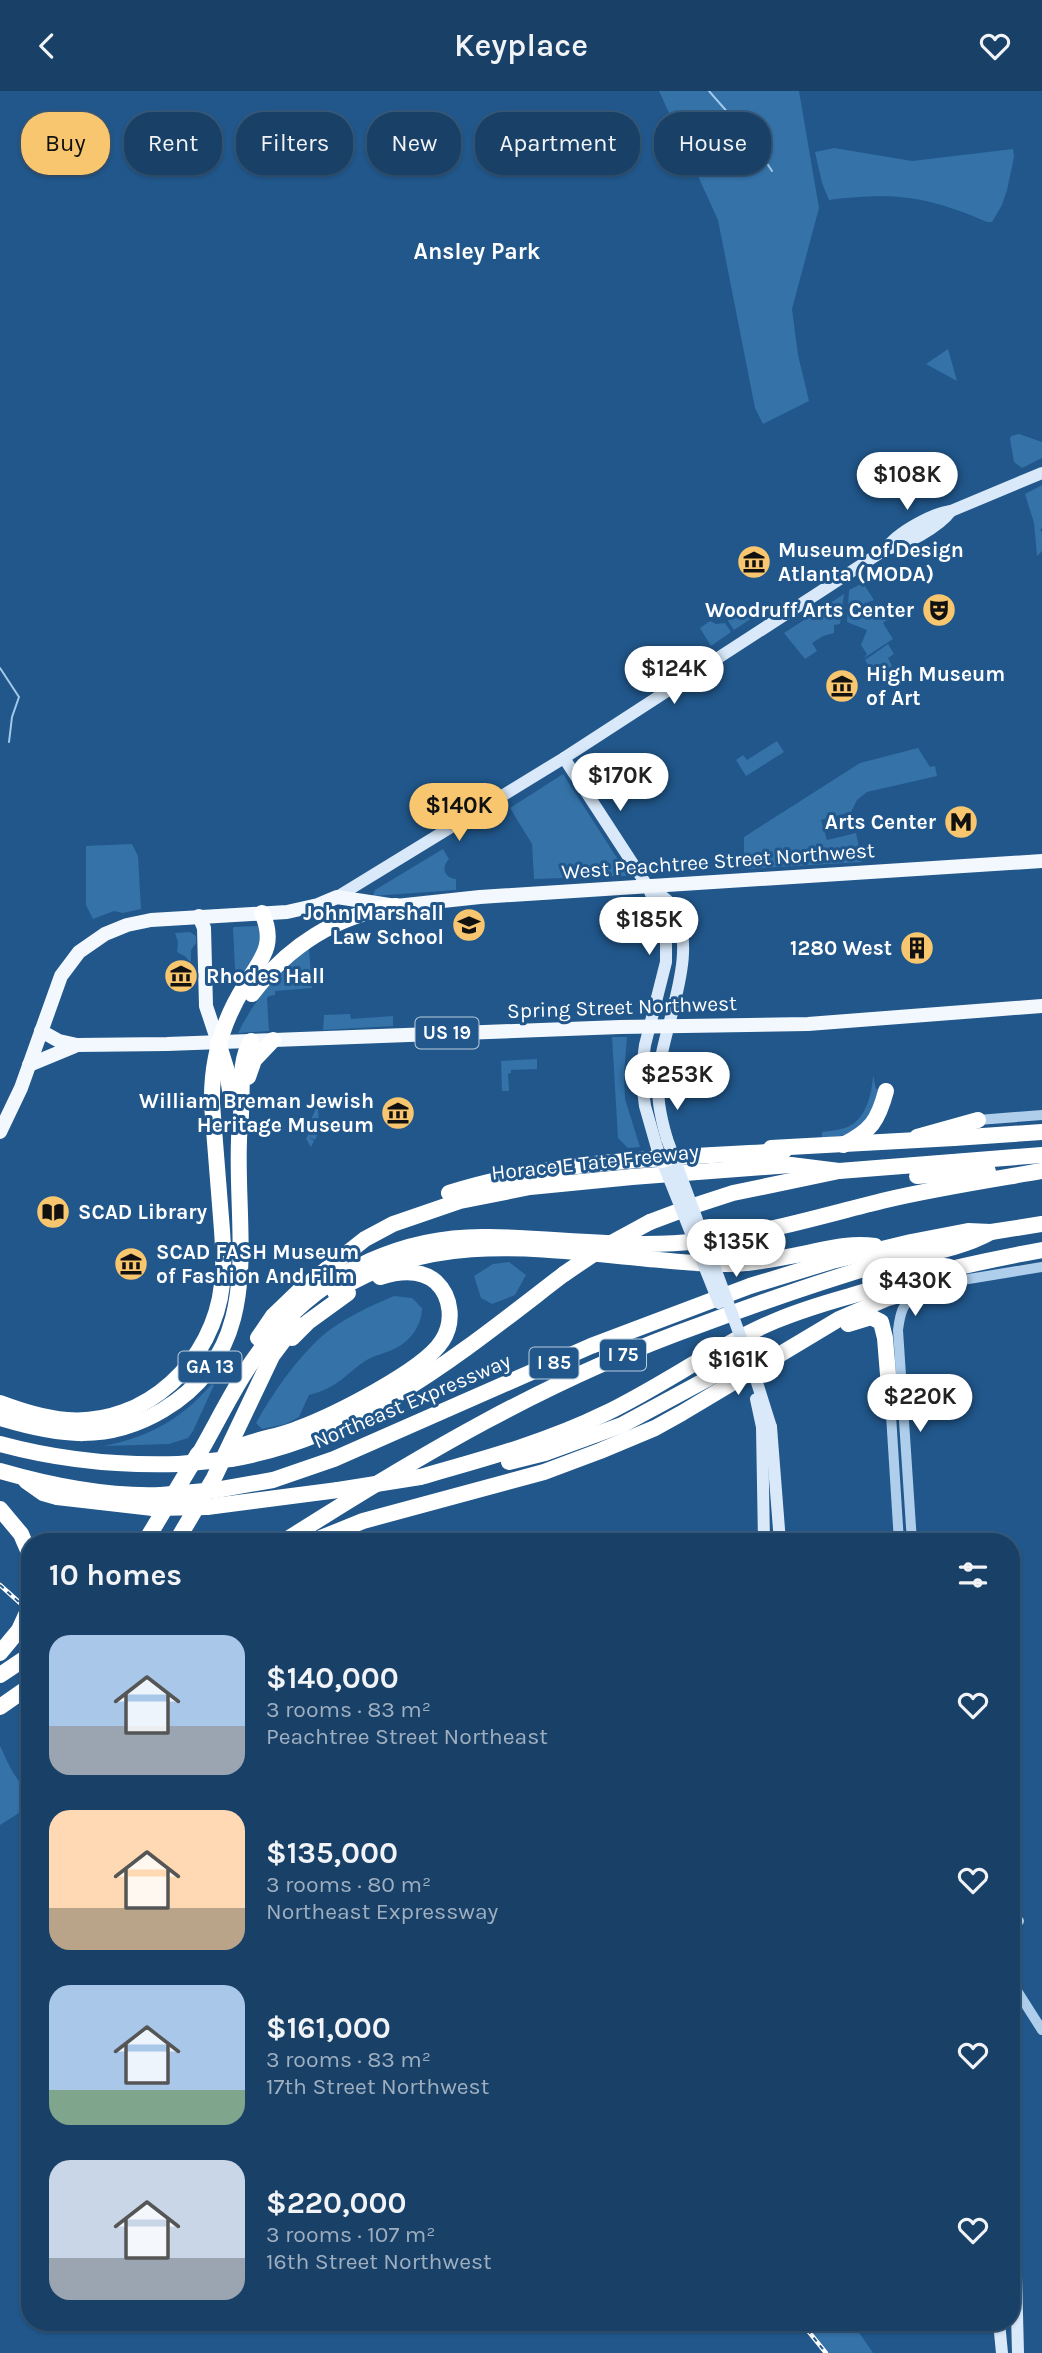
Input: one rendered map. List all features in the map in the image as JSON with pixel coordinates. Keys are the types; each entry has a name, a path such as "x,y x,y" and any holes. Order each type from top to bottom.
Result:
{"highway":[{"name":"GA 13","path":"0,1403 48,1418 92,1420 122,1413 161,1394 192,1361 212,1328 222,1286 223,1243 212,1104 228,1039 248,991 313,936 343,920 377,909 396,907"},
{"path":"248,991 269,941 268,926 262,913"},
{"path":"242,1100 254,1060 273,1040"},
{"path":"239,1140 241,1080 245,1053 251,1041"},
{"path":"218,1042 231,1085 239,1140"},
{"path":"838,1147 868,1130 874,1123 879,1116 886,1091"},
{"path":"299,1291 306,1276 318,1264 360,1232 416,1205 469,1188 529,1174 604,1163 886,1143 978,1120"},
{"path":"667,1158 690,1153 1042,1132"},
{"name":"GA 13","path":"0,1418 55,1432 80,1435 105,1432 150,1418 191,1390 206,1373 221,1352 238,1302 242,1254 239,1140"},
{"path":"839,1171 1042,1154"},
{"name":"Horace E Tate Freeway","path":"151,1533 206,1457 240,1366 273,1316 349,1251 393,1224 431,1210 495,1193 579,1181 779,1166 839,1171"},
{"path":"877,1169 906,1176 1042,1169"},
{"path":"206,1457 243,1378 272,1334 309,1298 330,1282 380,1256 426,1242 464,1237 645,1244 699,1241 757,1232 934,1190 1042,1169"},
{"name":"Northeast Expressway","path":"234,1453 263,1452 312,1437 382,1404 454,1357 564,1274 604,1247 650,1222 733,1193 839,1171"},
{"name":"I 75","path":"297,1533 412,1461 574,1375 777,1297 898,1259 971,1243 991,1232 1042,1224"},
{"name":"Northeast Expressway","path":"0,1471 157,1501 273,1480 334,1459 591,1346 677,1312 802,1269 884,1248 968,1231 991,1232"},
{"path":"181,1533 214,1478 279,1345 305,1315 325,1299 352,1282 404,1259 442,1251 494,1249 709,1264 768,1261 852,1243 884,1248"},
{"path":"420,1478 519,1449 579,1426 632,1400 760,1328 828,1302 907,1278 1042,1250"},
{"path":"0,1444 72,1460 143,1465 179,1464 234,1453 320,1419 364,1398 414,1366 438,1346 447,1333 450,1312 445,1294 439,1285 425,1275 403,1272 369,1282 340,1297 307,1322 285,1345 247,1407"},
{"path":"828,1302 942,1283"},
{"path":"333,1533 363,1521 544,1472 600,1451 655,1428 804,1338 857,1310 942,1283"},
{"path":"767,1362 852,1322 876,1318 881,1322 886,1338 896,1399"},
{"path":"157,1501 207,1507 420,1478 487,1467 545,1453 622,1425 745,1359"},
{"path":"0,1509 21,1534"},
{"path":"0,1653 21,1626"},
{"path":"0,1675 21,1661"},
{"path":"0,1708 21,1693"},
{"path":"0,1708 21,1698"}],"main road":[{"path":"0,1132 12,1109 65,967 89,945 127,925 151,920 302,909 337,897 564,758 886,549 896,547 944,521 951,512 1042,473"},
{"path":"564,758 648,887 666,928 667,947 641,1075 645,1106 745,1359 766,1427 779,1533"},
{"name":"West Peachtree Street Northwest","path":"337,897 396,907 480,897 1042,861"},
{"path":"648,887 668,901 674,910 681,934 682,960 659,1067 657,1090 661,1141"},
{"path":"199,916 204,928 206,1006 218,1042"},
{"name":"Spring Street Northwest","path":"41,1031 59,1041 77,1045 218,1042 668,1025 813,1024 1042,1006"},
{"name":"Spring Street Northwest","path":"29,1065 77,1045"},
{"path":"764,1533 766,1427"},
{"path":"1001,2331 1002,2353"},
{"path":"1018,2331 1018,2353"}],"street":[{"path":"978,1120 1042,1115"},
{"path":"899,1533 896,1399 900,1312 912,1296 942,1283 1042,1267"},
{"path":"896,1399 911,1533"},
{"path":"1020,1996 1042,2030"}],"shaded area":[{"path":"659,91 799,91 819,208 792,309 798,355 809,401 763,424 755,408 718,220 697,175 771,175 771,112 669,112"},
{"path":"834,148 912,161 1013,149 1014,157 1002,205 992,222 987,222 946,206 910,198 873,196 829,200 815,152"},
{"path":"948,349 957,381 926,364"},
{"path":"1019,434 1042,442 1042,458 1022,468 1014,462 1010,439 1011,436"},
{"path":"1042,485 1042,551 1037,556 1034,523 1025,494"},
{"path":"863,583 874,600 856,607 856,611 861,613 863,607 876,604 887,620 883,623 893,639 864,658 867,654 861,645 867,630 847,622 849,590"},
{"path":"844,594 840,624 834,625 834,633 812,643 817,651 805,659 784,633"},
{"path":"743,604 752,618 734,630 728,621 732,610"},
{"path":"710,621 716,624 725,623 731,632 711,646 700,628"},
{"path":"888,644 894,654 888,658 892,666 876,676 865,660"},
{"path":"777,741 784,752 746,776 736,760 743,755 747,760"},
{"path":"918,748 930,767 935,766 937,776 867,792 857,800 851,812 821,820 827,840 856,833 862,862 746,869 744,837 860,763"},
{"path":"563,774 626,872 626,876 534,879 532,844 510,808"},
{"path":"132,844 138,856 141,909 123,913 114,911 93,919 86,905 86,846"},
{"path":"443,849 449,859 445,872 456,879 456,890 373,896 375,890"},
{"path":"259,926 267,937 236,992 233,927"},
{"path":"190,932 196,936 196,943 191,950 191,964 177,952 175,933"},
{"path":"309,949 312,988 275,991 275,995 267,998 269,1031 238,1033 268,987"},
{"path":"350,1014 351,1019 393,1016 393,1026 323,1030 324,1015"},
{"path":"612,1037 627,1037 625,1099 640,1147 628,1148 618,1138"},
{"path":"537,1059 537,1069 511,1070 508,1074 509,1091 502,1091 501,1061"},
{"path":"873,1075 878,1089 873,1115 848,1135 822,1138 822,1132 845,1128 863,1113"},
{"path":"318,1103 319,1131 315,1140 309,1137 314,1141 311,1147 306,1139 307,1130"},
{"path":"509,1262 526,1275 515,1295 492,1304 481,1298 474,1276 493,1264"},
{"path":"394,1296 412,1298 422,1308 418,1326 406,1341 365,1361 334,1385 309,1395 299,1417 286,1424 262,1429 256,1423 286,1377 322,1336 347,1319"},
{"path":"214,1385 188,1438 169,1444 104,1446 164,1425"},
{"path":"0,1746 21,1783 21,1812 0,1825"},
{"path":"811,2331 858,2331 873,2353 829,2353"}],"waterway":[{"path":"709,91 751,139 772,171"},
{"path":"0,668 19,697 12,717 9,742"}],"railway":[{"path":"0,1585 21,1604"},
{"path":"808,2331 826,2353"}],"place":[{"name":"Museum of Design Atlanta (MODA)","path":"754,562"},
{"name":"Woodruff Arts Center","path":"939,610"},
{"name":"High Museum of Art","path":"842,686"},
{"name":"Arts Center","path":"961,822"},
{"name":"John Marshall Law School","path":"469,925"},
{"name":"1280 West","path":"917,948"},
{"name":"Rhodes Hall","path":"181,976"},
{"name":"William Breman Jewish Heritage Museum","path":"398,1113"},
{"name":"SCAD Library","path":"53,1212"},
{"name":"SCAD FASH Museum of Fashion And Film","path":"131,1264"}],"district":[{"name":"Ansley Park","path":"477,251"}]}
